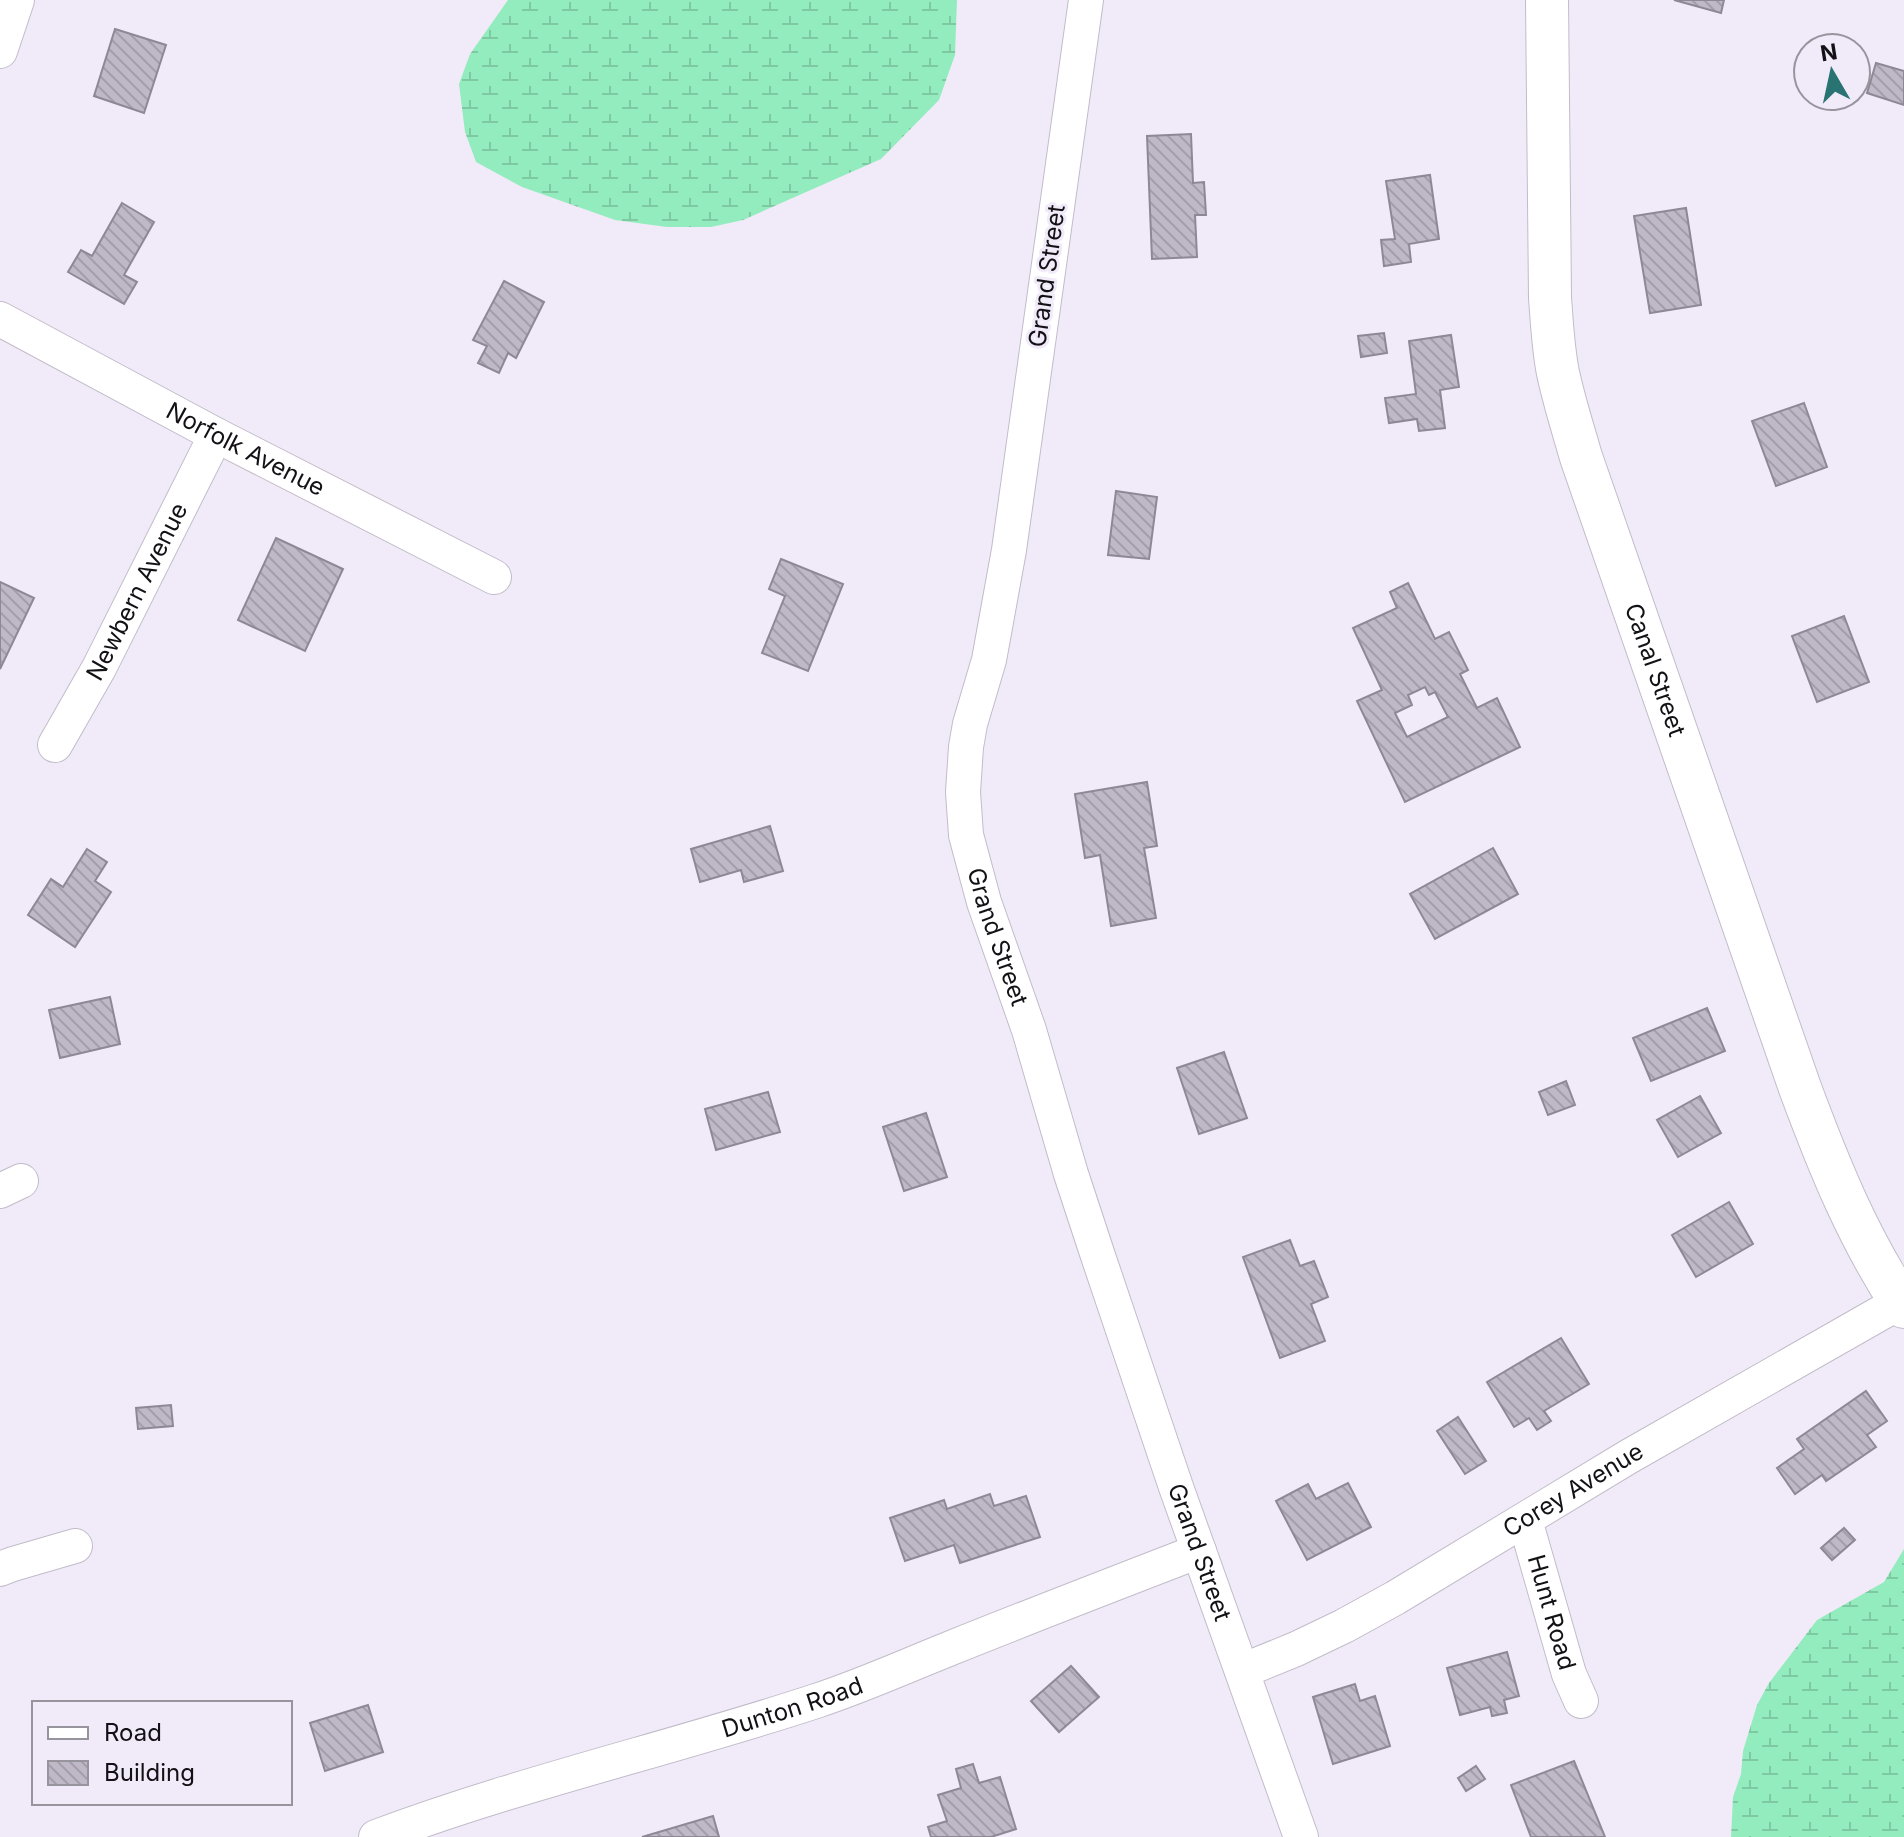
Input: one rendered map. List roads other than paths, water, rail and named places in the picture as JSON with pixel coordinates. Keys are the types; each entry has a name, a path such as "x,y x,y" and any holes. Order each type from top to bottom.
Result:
{"street":[{"path":"0,51 17,0"},
{"name":"Grand Street","path":"1086,0 1009,550 989,660 966,747 964,813 971,857 984,902 1029,1030 1071,1174 1199,1551 1301,1837"},
{"name":"Canal Street","path":"1547,0 1550,298 1554,346 1564,397 1581,457 1804,1101 1871,1255 1902,1304"},
{"name":"Norfolk Avenue","path":"0,319 216,435 494,577"},
{"name":"Newbern Avenue","path":"55,745 99,668 216,435"},
{"name":"Corey Avenue","path":"1242,1671 1296,1649 1395,1598 1628,1457 1902,1304"},
{"name":"Hunt Road","path":"1525,1520 1569,1674 1581,1701"},
{"path":"0,1569 75,1546"},
{"name":"Dunton Road","path":"376,1837 518,1789 814,1702 1199,1551"}]}
